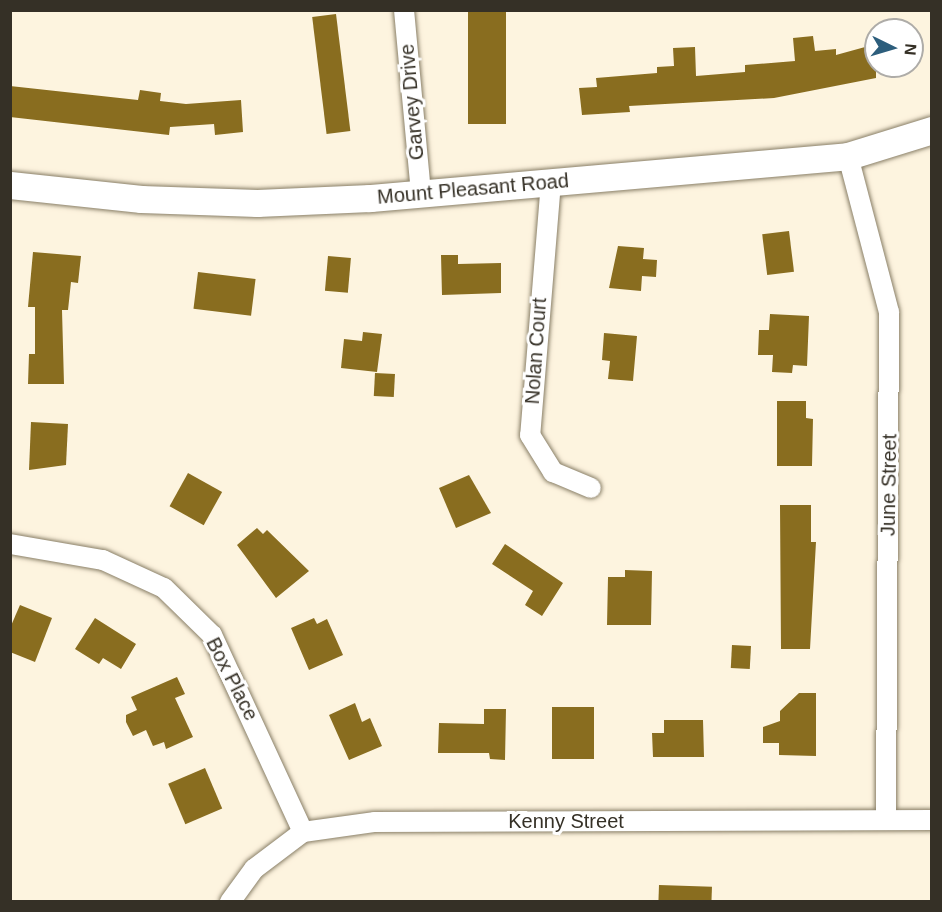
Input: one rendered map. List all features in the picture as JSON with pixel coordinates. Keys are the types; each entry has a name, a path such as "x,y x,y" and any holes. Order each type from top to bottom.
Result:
{"street":[{"name":"Garvey Drive","path":"404,10 421,193"},
{"name":"Mount Pleasant Road","path":"10,185 141,199 257,203 421,193 848,156 932,130"},
{"name":"June Street","path":"848,156 889,312 886,819"},
{"name":"Nolan Court","path":"551,182 530,435 553,471 591,488"},
{"name":"Box Place","path":"10,544 103,560 164,588 212,635 303,832"},
{"name":"Kenny Street","path":"230,902 254,868 303,832 375,822 932,820"}],"building":[{"path":"468,10 506,10 506,124 468,124"},
{"path":"336,14 350,131 327,134 312,17"},
{"path":"813,36 815,51 836,49 836,55 864,47 864,78 876,78 774,98 629,106 630,112 582,115 579,88 597,87 596,78 657,73 657,67 674,66 673,48 695,47 696,76 745,72 745,65 795,61 793,38"},
{"path":"10,86 138,100 140,90 161,93 160,101 186,104 241,100 243,132 215,135 214,124 170,127 169,135 10,117"},
{"path":"789,231 794,272 767,275 762,234"},
{"path":"618,246 644,248 643,259 657,260 656,277 642,276 641,291 609,288"},
{"path":"33,252 81,256 78,283 71,282 68,310 62,310 64,384 28,384 29,354 35,354 35,307 28,307"},
{"path":"441,255 458,255 458,264 501,263 501,293 442,295"},
{"path":"328,256 351,258 348,293 325,291"},
{"path":"198,272 256,279 251,316 193,309"},
{"path":"770,314 809,316 807,366 793,365 792,373 772,372 773,355 758,355 759,330 769,330"},
{"path":"363,332 382,334 377,372 341,368 344,339 362,341"},
{"path":"604,333 637,336 633,381 608,379 610,361 602,360"},
{"path":"375,373 395,374 394,397 374,396"},
{"path":"777,401 806,401 806,418 813,419 812,466 777,466"},
{"path":"31,422 68,424 66,465 29,470"},
{"path":"188,473 222,492 204,525 170,506"},
{"path":"469,475 491,513 456,528 439,488"},
{"path":"780,505 811,505 811,542 816,542 810,649 781,649"},
{"path":"257,528 263,534 267,530 309,571 276,598 237,545"},
{"path":"505,544 563,583 542,616 525,605 533,591 492,564"},
{"path":"625,570 652,571 651,625 607,625 608,577 625,577"},
{"path":"20,605 52,618 35,662 10,652 10,628"},
{"path":"95,618 136,644 121,669 103,658 99,664 75,649"},
{"path":"314,618 317,624 327,619 343,655 309,670 291,628"},
{"path":"732,645 751,646 750,669 731,668"},
{"path":"177,677 185,694 175,698 193,737 166,749 164,742 153,746 146,730 133,736 126,722 126,715 137,710 131,697"},
{"path":"799,693 816,693 816,756 779,755 779,743 763,743 763,727 780,721 780,711"},
{"path":"355,703 362,722 370,718 382,746 349,760 329,715"},
{"path":"552,707 594,707 594,759 552,759"},
{"path":"484,709 506,709 505,760 490,759 489,753 438,753 439,723 484,724"},
{"path":"664,720 703,720 704,757 653,757 652,733 664,733"},
{"path":"205,768 222,809 185,824 168,784"},
{"path":"659,885 712,887 711,902 658,902"}]}
